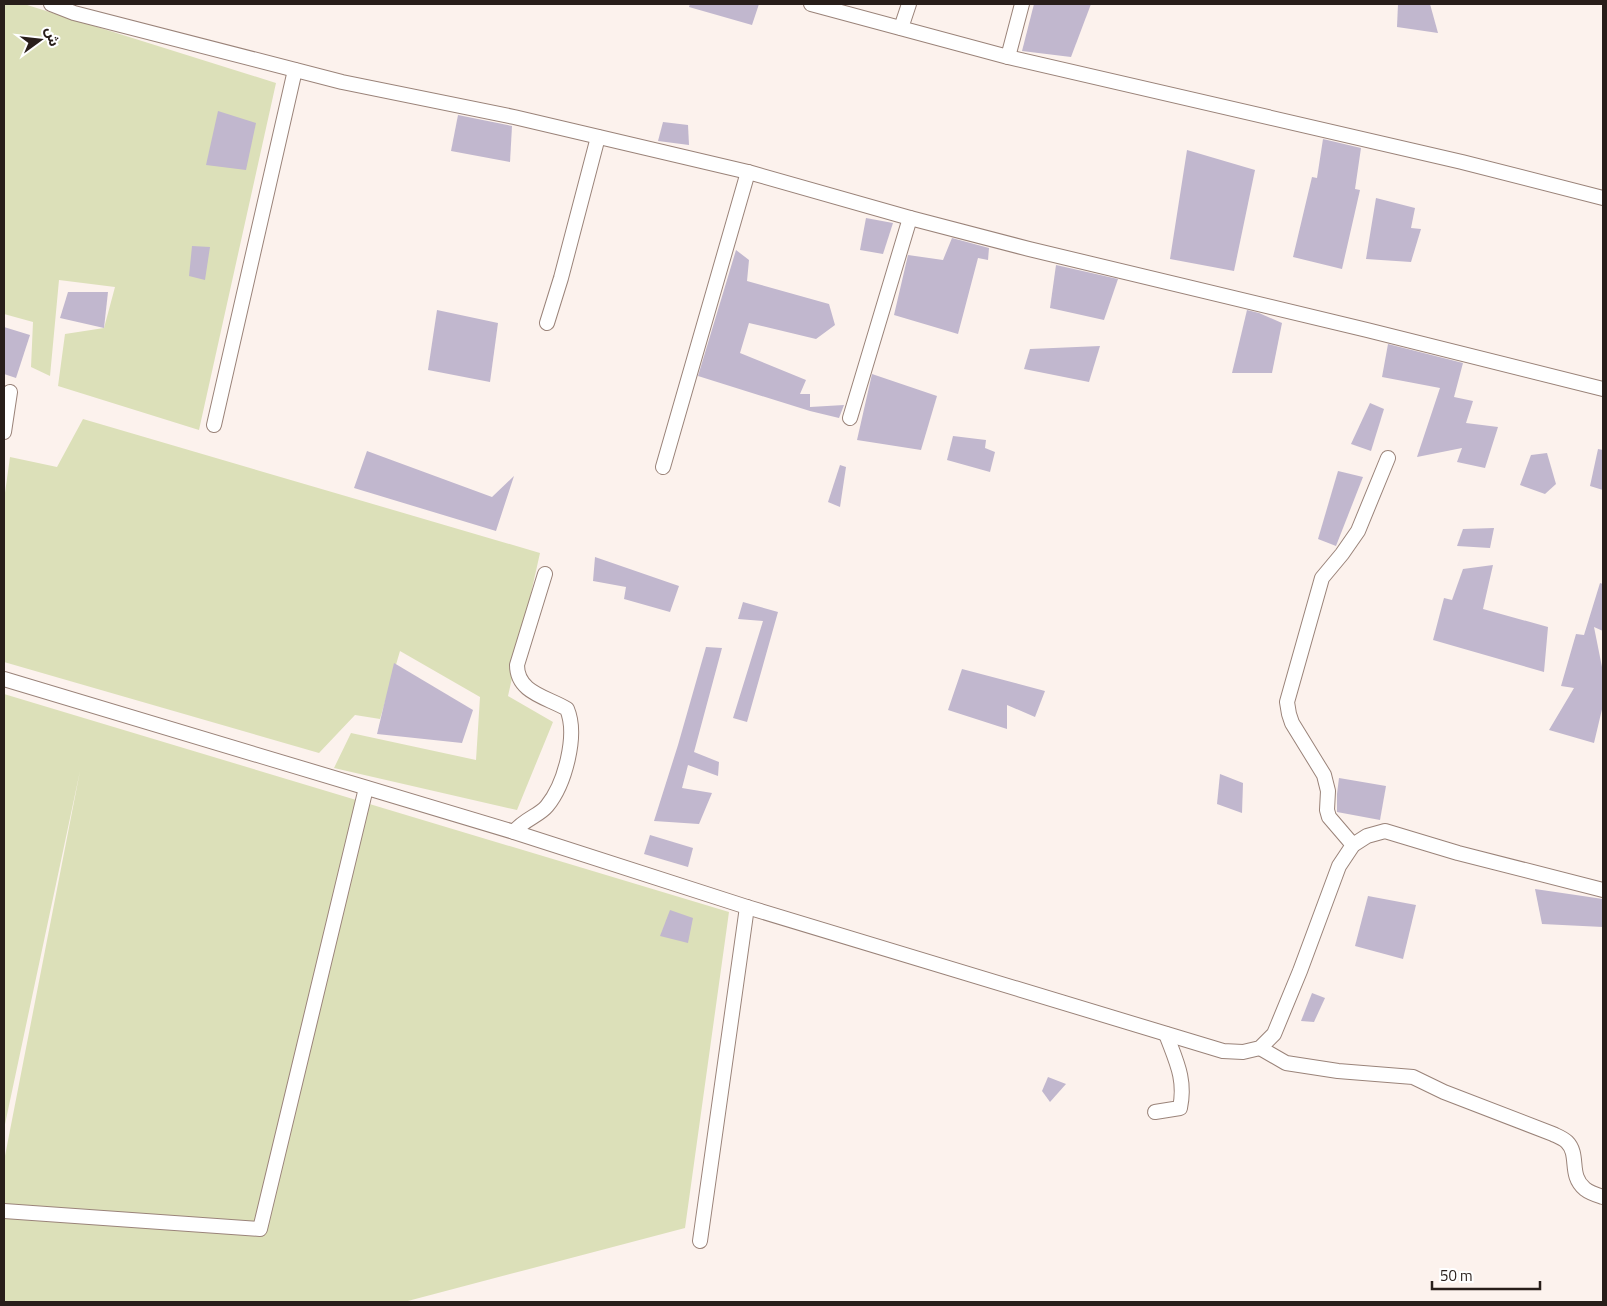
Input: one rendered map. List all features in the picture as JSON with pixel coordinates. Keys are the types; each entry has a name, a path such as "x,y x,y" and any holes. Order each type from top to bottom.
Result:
{"street":[{"path":"51,4 74,13 342,82 514,117 748,172 910,218 1029,249 1603,389"},
{"path":"811,4 1008,57 1462,162 1603,198"},
{"path":"901,28 909,4"},
{"path":"1008,57 1022,4"},
{"path":"214,425 295,70"},
{"path":"547,323 561,278 598,137"},
{"path":"663,467 748,172"},
{"path":"850,418 910,218"},
{"path":"4,432 10,392"},
{"path":"1352,845 1329,817 1328,791 1324,775 1292,723 1287,702 1322,578 1342,554 1358,530 1388,458"},
{"path":"514,832 520,824 546,807 556,792 567,762 571,736 571,718 566,709 531,692 522,683 517,674 517,665 546,574"},
{"path":"4,679 514,832 747,907 1223,1051 1243,1052 1260,1048 1274,1034 1300,972 1339,866 1352,845 1368,836 1385,831 1458,853 1603,890"},
{"path":"4,1211 260,1229 366,788"},
{"path":"700,1241 747,907"},
{"path":"1155,1112 1180,1108 1183,1093 1181,1073 1166,1034"},
{"path":"1260,1048 1286,1063 1338,1071 1412,1076 1444,1092 1553,1134 1567,1142 1573,1153 1574,1173 1578,1182 1586,1190 1603,1197"}],"green space":[{"path":"4,4 24,4 276,83 199,430 58,386 65,334 104,328 115,287 59,280 50,376 31,367 33,322 4,314"},
{"path":"83,419 540,553 508,696 553,722 517,810 334,768 351,733 476,760 480,697 400,651 380,719 355,715 319,753 4,662 4,500 10,457 57,467"},
{"path":"4,694 729,912 685,1228 404,1302 4,1302 4,1161 80,771 4,1129"}],"building":[{"path":"690,4 759,4 752,25 689,7"},
{"path":"1034,4 1091,4 1071,57 1022,51"},
{"path":"1398,4 1430,4 1438,33 1397,27"},
{"path":"218,111 256,123 246,170 206,165"},
{"path":"458,115 512,126 510,162 451,151"},
{"path":"663,122 688,125 689,145 658,141"},
{"path":"1323,139 1361,148 1355,189 1360,190 1342,269 1293,257 1312,177 1317,178"},
{"path":"1187,150 1255,170 1234,271 1170,259"},
{"path":"1376,198 1415,208 1411,228 1421,229 1411,262 1366,259"},
{"path":"866,218 893,223 883,254 860,250"},
{"path":"952,238 989,248 988,260 978,258 958,334 894,315 908,255 943,260"},
{"path":"192,246 210,247 205,280 189,276"},
{"path":"736,250 749,260 747,281 829,304 835,325 816,339 749,323 740,353 806,380 800,394 810,394 810,407 844,405 839,418 810,411 698,376"},
{"path":"1056,265 1118,279 1104,320 1050,308"},
{"path":"68,292 108,292 104,328 60,318"},
{"path":"437,310 498,323 490,382 428,370"},
{"path":"1247,310 1282,323 1272,373 1232,373"},
{"path":"4,327 30,335 16,378 4,374"},
{"path":"1388,344 1463,363 1454,397 1473,401 1466,423 1498,427 1485,468 1457,462 1462,448 1417,457 1440,388 1382,377"},
{"path":"1100,346 1089,382 1024,369 1030,349"},
{"path":"872,374 937,396 921,450 857,440"},
{"path":"1370,403 1384,409 1371,451 1351,444"},
{"path":"953,436 986,440 985,448 995,452 990,472 947,460"},
{"path":"1598,449 1603,450 1603,490 1590,486"},
{"path":"367,451 492,497 514,476 496,531 354,488"},
{"path":"1547,453 1556,484 1545,494 1520,485 1531,455"},
{"path":"840,465 846,467 840,507 828,502"},
{"path":"1338,471 1363,477 1336,546 1318,539"},
{"path":"1494,528 1490,548 1457,546 1463,529"},
{"path":"595,557 679,586 670,612 624,599 626,587 593,581"},
{"path":"1493,565 1483,609 1548,627 1544,672 1433,640 1444,598 1452,600 1463,569"},
{"path":"1600,583 1603,584 1603,631 1594,627 1603,672 1603,705 1594,743 1549,730 1574,688 1561,686 1576,634 1584,635"},
{"path":"743,602 778,612 747,722 733,718 763,621 738,619"},
{"path":"706,647 722,648 694,752 719,762 718,776 688,765 682,788 712,793 699,824 654,821 678,745"},
{"path":"394,663 473,710 462,743 377,734"},
{"path":"962,669 1045,691 1035,717 1007,705 1007,729 948,710"},
{"path":"1220,774 1243,783 1242,813 1217,804"},
{"path":"1339,778 1386,786 1380,820 1337,812"},
{"path":"650,835 693,848 688,867 644,854"},
{"path":"1535,889 1603,899 1603,927 1542,924"},
{"path":"1368,896 1416,905 1403,959 1355,946"},
{"path":"670,910 693,918 688,943 660,936"},
{"path":"1312,993 1325,998 1314,1022 1301,1021"},
{"path":"1048,1077 1066,1084 1050,1102 1042,1091"}]}
